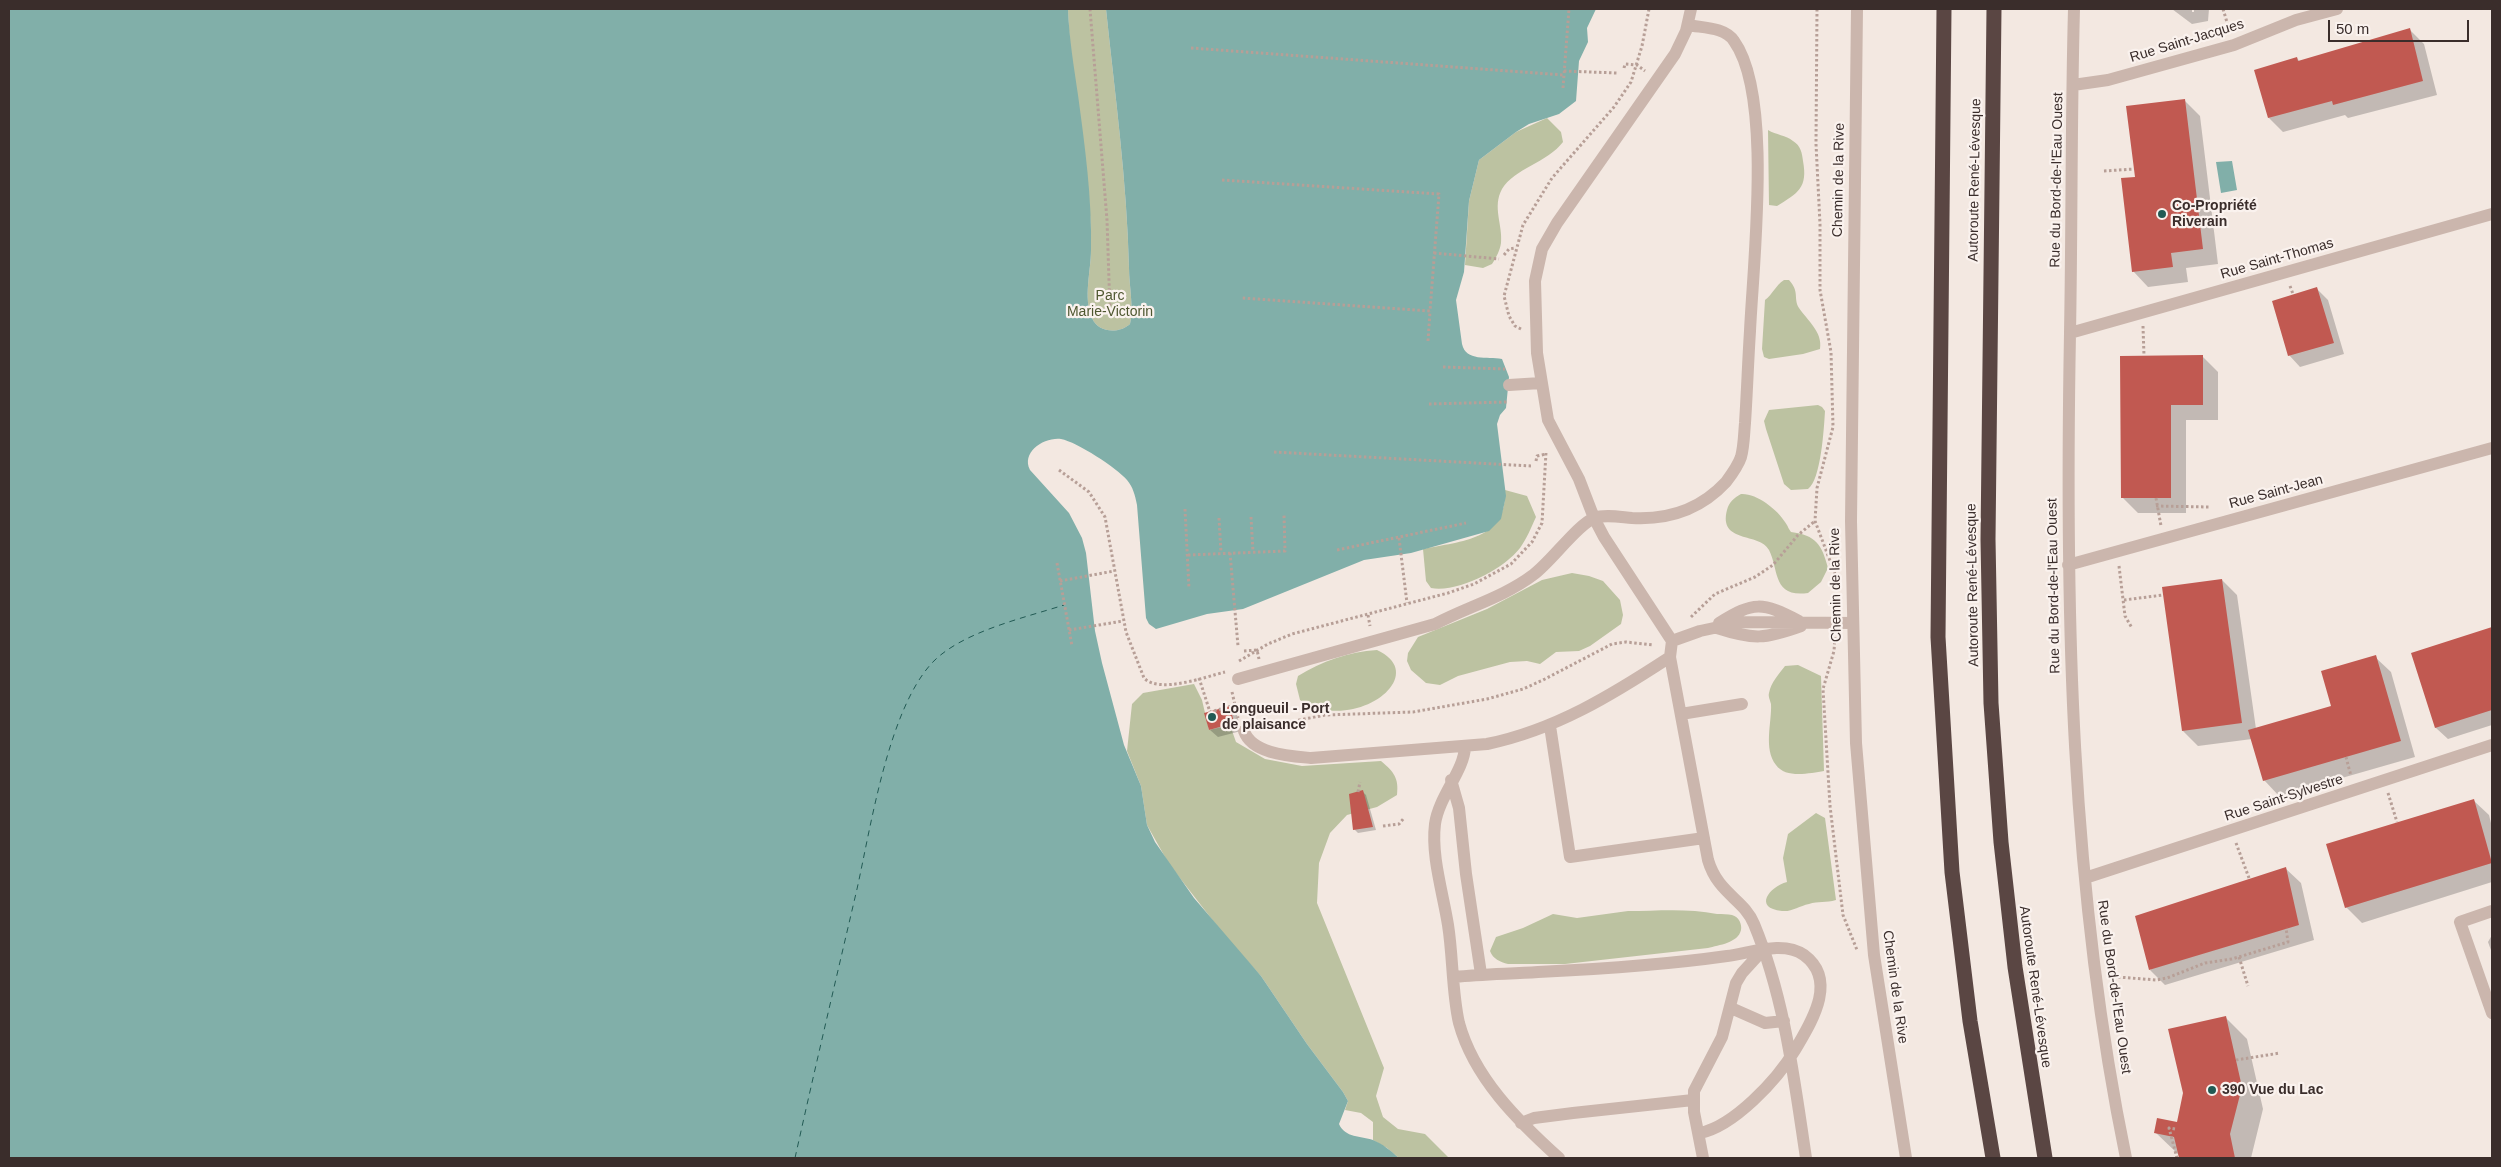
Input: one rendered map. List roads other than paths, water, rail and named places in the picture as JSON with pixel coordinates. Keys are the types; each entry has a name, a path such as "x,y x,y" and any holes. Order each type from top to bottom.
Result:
{"highway":[{"path":"1944,9 1938,637 1952,872 1970,1021 1993,1158"},
{"name":"Autoroute René-Lévesque","path":"1994,9 1988,539 1991,703 2001,842 2015,967 2045,1158"}],"street":[{"path":"1691,9 1688,25 1675,54 1567,207 1542,249 1535,281 1537,353 1548,420 1583,487 1594,518 1634,585 1672,641 1670,657 1708,860 1715,880 1749,915 1763,950 1784,1021 1806,1158"},
{"name":"Chemin de la Rive","path":"1856,9 1851,521 1856,743 1865,872 1878,987 1906,1158"},
{"name":"Rue du Bord-de-l'Eau Ouest","path":"2074,9 2068,565 2075,760 2085,878 2103,1028 2126,1158"},
{"name":"Rue Saint-Jacques","path":"2073,85 2108,80 2234,45 2296,20 2336,9"},
{"path":"1233,678 1435,624 1497,596 1532,577 1585,524 1594,518 1604,516 1655,518 1686,511 1720,488 1731,475 1741,456 1757,188 1753,101 1742,56 1730,35 1688,25"},
{"name":"Rue Saint-Thomas","path":"2070,333 2492,214"},
{"path":"1509,386 1541,383"},
{"name":"Rue Saint-Jean","path":"2068,565 2492,448"},
{"path":"1672,641 1713,627 1743,609 1771,607 1806,624"},
{"path":"1713,627 1745,637 1771,636 1806,624 1852,623"},
{"path":"1244,730 1248,739 1258,746 1288,755 1311,758 1465,747 1510,739 1550,726 1606,698 1670,657"},
{"path":"1681,714 1742,704"},
{"path":"1550,726 1570,857 1704,838"},
{"name":"Rue Saint-Sylvestre","path":"2085,878 2492,745"},
{"path":"1465,747 1461,763 1438,811 1435,835 1455,977 1459,1021 1464,1039 1498,1096 1521,1123 1559,1158"},
{"path":"1452,780 1458,803 1466,874 1481,974"},
{"path":"2492,911 2460,922 2492,1013"},
{"path":"1455,977 1692,960 1779,948 1798,951 1813,963 1816,971 1820,1002 1791,1056 1774,1080 1745,1105 1716,1128 1700,1133"},
{"path":"1703,1158 1693,1100 1699,1080 1722,1037 1736,983 1742,973 1763,950"},
{"path":"1731,1008 1765,1023 1784,1021"},
{"path":"1521,1123 1540,1117 1693,1100"}],"water":[{"path":"9,9 1068,9 1089,192 1091,250 1088,284 1089,310 1099,327 1115,330 1130,324 1131,304 1126,203 1106,9 1596,9 1587,28 1588,42 1579,61 1576,101 1559,114 1529,124 1479,160 1469,201 1464,272 1456,300 1462,344 1464,350 1472,356 1502,359 1509,377 1506,408 1500,415 1497,424 1506,496 1501,519 1489,531 1411,553 1364,560 1243,609 1207,614 1156,629 1149,624 1146,618 1137,505 1134,491 1129,483 1115,469 1096,456 1077,445 1061,439 1048,440 1041,443 1031,452 1029,457 1030,470 1069,513 1082,538 1086,553 1095,631 1102,663 1124,745 1141,786 1147,825 1155,842 1194,898 1261,976 1307,1044 1343,1092 1348,1101 1339,1124 1342,1129 1354,1136 1377,1142 1399,1158 9,1158"},
{"path":"2232,161 2237,190 2221,193 2216,162"}],"place":[{"name":"Co-Propriété Riverain","path":"2162,214"},
{"name":"Longueuil - Port de plaisance","path":"1212,717"},
{"name":"390 Vue du Lac","path":"2212,1090"}],"park label":[{"name":"Parc Marie-Victorin","path":"1110,304"}]}
